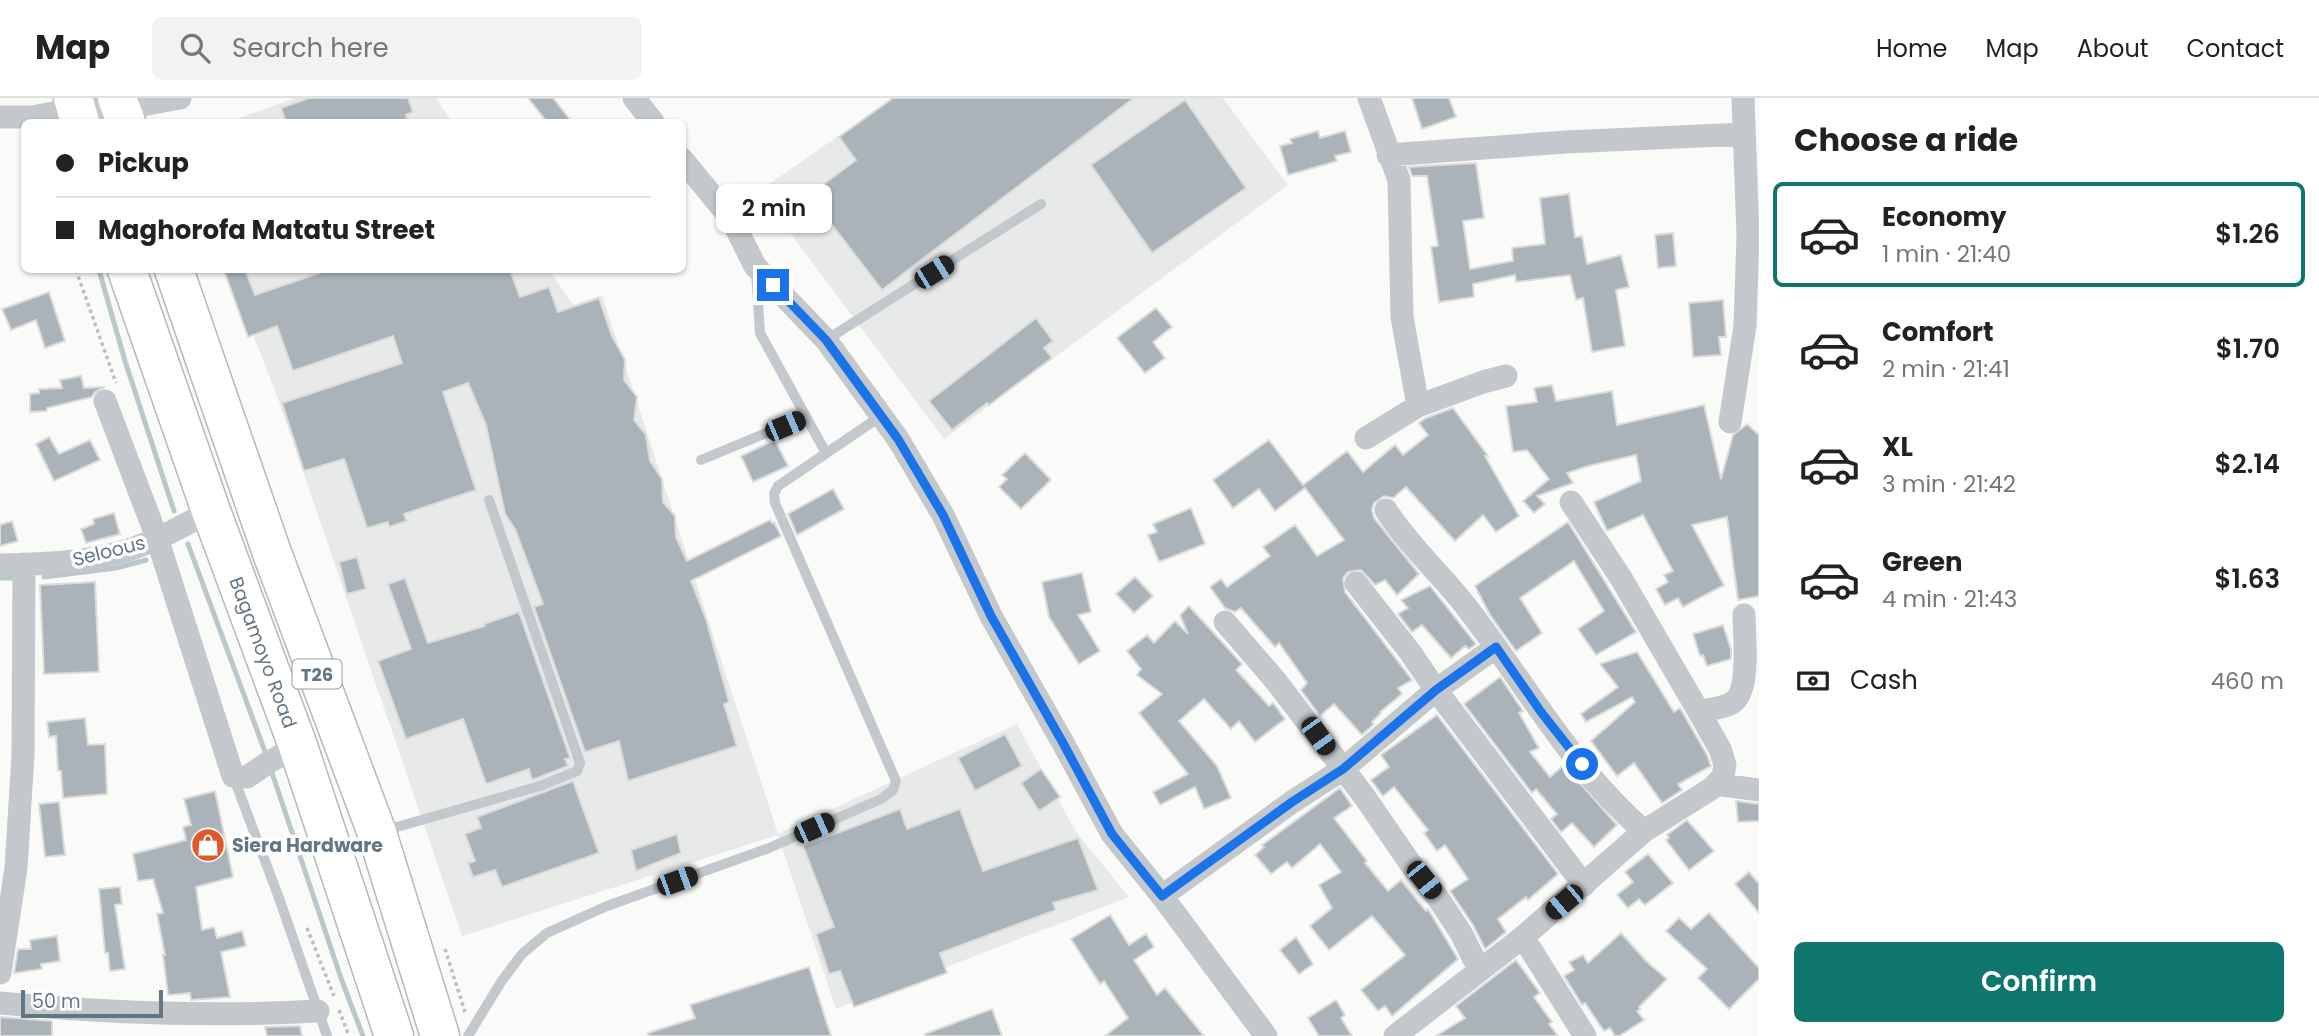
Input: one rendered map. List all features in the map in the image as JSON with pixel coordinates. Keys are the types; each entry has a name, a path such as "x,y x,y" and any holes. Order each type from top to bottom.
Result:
{"highway":[{"name":"Bagamoyo Road","path":"128,273 211,511 298,746 394,1036"},
{"name":"T26","path":"175,273 272,553 377,833 440,1036"}],"street":[{"path":"0,117 32,117 76,110 121,110 180,98"},
{"path":"634,98 651,119"},
{"path":"1369,98 1399,180 1402,317 1418,406"},
{"path":"1730,422 1745,326 1753,295 1743,98"},
{"path":"1388,155 1566,142 1744,134"},
{"path":"686,164 732,220 755,266 826,340 898,439 943,515 991,616 1112,834 1162,896 1266,1036"},
{"path":"1366,438 1418,406 1506,376"},
{"path":"105,401 157,538 233,776 247,777 298,746"},
{"path":"1395,1036 1523,937 1644,831 1716,784 1723,776 1725,765 1720,749 1621,578 1571,502"},
{"path":"1386,510 1496,647 1568,747 1622,812 1644,831"},
{"name":"Seloous","path":"0,565 79,561 128,550 211,511"},
{"path":"0,973 16,868 23,755 24,564"},
{"path":"1356,583 1584,885"},
{"path":"1699,712 1732,703 1738,697 1743,684 1744,615"},
{"path":"1225,622 1275,680 1438,898 1461,933 1479,969"},
{"path":"1162,896 1292,802 1343,769 1436,690 1496,647"},
{"path":"1716,784 1759,790"},
{"path":"1523,937 1585,1036"},
{"path":"0,1003 249,1015 318,1011"}],"lane":[{"path":"826,340 1041,204"},
{"path":"755,266 760,333 826,453"},
{"path":"468,1036 501,982 522,954 547,933 607,906 769,848 881,799 895,787 896,782 775,503 774,494 778,486 881,416"},
{"path":"701,460 806,417"},
{"path":"377,833 540,786 577,771 580,763 489,500"},
{"path":"233,776 327,1036"}],"shaded area":[{"path":"295,98 436,98 450,119 236,119"},
{"path":"893,98 1223,98 1288,185 944,439 759,191"},
{"path":"229,273 551,273 573,305 602,295 778,834 1017,724 1076,832 1129,897 836,1009 778,835 462,936 280,404"}],"building":[{"path":"309,98 408,98 413,112 406,115 407,119 285,119 281,108"},
{"path":"528,98 553,98 570,119 545,119"},
{"path":"893,98 1134,98 882,290 809,195 856,160 839,137"},
{"path":"1412,98 1449,98 1456,117 1422,129"},
{"path":"1185,100 1246,188 1152,253 1091,165"},
{"path":"1318,131 1320,138 1345,131 1351,152 1335,156 1337,161 1288,175 1280,146 1292,143 1290,139"},
{"path":"1476,163 1484,218 1463,221 1470,269 1513,261 1512,248 1545,244 1540,198 1569,194 1575,237 1582,236 1587,264 1621,255 1629,287 1616,290 1625,346 1592,352 1583,298 1576,300 1570,275 1516,282 1515,275 1473,284 1474,297 1439,302 1431,247 1438,246 1427,176 1412,176 1409,167"},
{"path":"1673,233 1676,266 1658,268 1655,235"},
{"path":"225,273 246,273 255,295 319,273 511,273 520,297 549,287 558,312 599,298 612,336 625,360 624,380 637,397 634,420 646,435 650,461 662,479 663,502 675,516 676,537 687,561 770,520 774,522 781,536 691,581 706,619 729,702 724,704 737,746 628,781 619,741 585,752 534,607 543,604 515,529 505,514 486,425 468,383 443,392 476,490 404,514 407,521 389,527 388,522 367,528 344,459 304,471 282,403 402,363 393,336 293,371 277,326 248,337"},
{"path":"49,292 65,341 45,348 36,320 11,330 2,309"},
{"path":"1723,300 1726,337 1719,337 1721,355 1693,357 1689,303"},
{"path":"1156,308 1172,327 1153,342 1165,358 1145,373 1117,338"},
{"path":"1036,318 1053,341 1044,348 1052,358 952,430 929,401"},
{"path":"81,376 84,388 105,387 95,392 92,397 47,408 47,411 30,412 30,394 39,393 39,389 62,388 60,380"},
{"path":"1552,385 1556,401 1612,391 1617,425 1704,405 1721,479 1733,435 1747,424 1759,435 1759,596 1738,600 1727,517 1692,525 1724,585 1683,607 1678,598 1665,605 1656,589 1668,582 1664,575 1673,571 1643,515 1607,531 1594,502 1641,481 1636,455 1567,473 1573,483 1537,496 1545,504 1534,513 1523,501 1549,479 1527,450 1513,452 1506,406 1537,402 1534,388"},
{"path":"1453,408 1488,456 1485,456 1519,516 1496,532 1483,515 1455,541 1406,487 1393,498 1384,496 1374,503 1374,518 1419,574 1397,595 1385,580 1375,585 1361,570 1348,572 1343,578 1345,592 1412,680 1398,688 1402,694 1380,712 1372,722 1374,724 1362,735 1334,704 1320,716 1301,690 1307,683 1279,643 1275,647 1241,608 1235,612 1225,608 1210,587 1221,579 1227,587 1270,556 1263,547 1295,525 1317,556 1344,540 1305,488 1275,511 1259,489 1233,508 1213,480 1269,440 1303,485 1347,451 1363,472 1395,445 1403,455 1428,435 1419,423"},
{"path":"49,437 59,454 90,440 100,460 54,481 36,444"},
{"path":"775,440 788,466 753,482 741,456"},
{"path":"1025,453 1051,480 1021,509 999,487 1007,479 1002,475"},
{"path":"833,489 844,509 797,535 788,514"},
{"path":"1191,508 1205,544 1159,562 1148,535 1157,532 1153,524"},
{"path":"114,513 120,534 86,543 81,529 94,524 93,519"},
{"path":"12,521 18,541 0,546 0,525"},
{"path":"1568,522 1636,632 1596,655 1578,629 1604,611 1574,561 1520,598 1542,633 1516,651 1490,615 1475,586"},
{"path":"357,557 366,589 347,594 339,562"},
{"path":"1082,573 1091,612 1078,615 1100,651 1079,664 1049,617 1042,582"},
{"path":"1135,577 1153,596 1134,613 1116,594"},
{"path":"405,578 428,643 485,626 484,624 519,612 570,758 565,759 568,766 532,780 529,769 486,784 463,719 406,739 378,661 411,649 388,584"},
{"path":"95,582 99,672 44,674 40,585"},
{"path":"1430,586 1476,644 1469,649 1465,646 1451,658 1422,625 1412,632 1398,614 1408,608 1401,600"},
{"path":"1189,606 1242,664 1236,670 1269,706 1273,703 1285,719 1255,742 1239,721 1231,729 1204,699 1179,721 1217,766 1231,798 1204,809 1195,787 1160,805 1153,792 1188,774 1139,713 1162,694 1137,675 1141,669 1127,651 1147,635 1154,643 1175,621 1188,634 1180,615"},
{"path":"1723,625 1731,649 1731,659 1707,666 1703,655 1700,656 1693,634"},
{"path":"1637,652 1674,712 1680,708 1711,766 1678,784 1682,790 1662,803 1634,763 1617,776 1591,741 1635,702 1632,697 1586,722 1581,714 1618,687 1600,664"},
{"path":"1500,677 1523,711 1519,713 1539,748 1530,752 1550,777 1564,765 1617,825 1594,847 1572,823 1561,832 1551,819 1557,814 1536,789 1532,793 1464,704"},
{"path":"1437,715 1558,874 1528,900 1526,897 1498,919 1506,932 1485,949 1473,925 1450,891 1468,879 1445,845 1437,851 1424,833 1428,830 1394,787 1383,796 1371,780 1389,767 1381,755"},
{"path":"85,718 88,745 105,744 107,794 63,798 56,736 49,737 47,722"},
{"path":"1005,734 1022,766 975,791 958,758"},
{"path":"1041,769 1060,797 1039,811 1021,783"},
{"path":"573,781 599,853 502,887 495,870 473,877 468,863 475,861 465,834 481,828 477,817"},
{"path":"1340,788 1352,806 1334,818 1367,861 1365,863 1388,891 1401,880 1426,911 1428,909 1458,959 1392,1016 1385,1006 1378,1011 1361,990 1405,955 1372,916 1329,950 1310,926 1332,908 1319,885 1341,872 1320,844 1292,868 1287,862 1271,874 1255,855 1264,847 1262,845"},
{"path":"215,791 233,877 196,887 202,930 214,927 217,938 242,931 246,946 221,952 230,997 191,1000 190,993 168,995 165,955 157,914 163,913 153,879 138,881 133,854 186,840 183,827 191,825 184,799"},
{"path":"1736,801 1759,804 1759,821 1738,822"},
{"path":"59,802 65,855 45,857 39,804"},
{"path":"900,809 907,829 960,809 983,871 1078,838 1098,890 1053,903 1056,910 940,953 947,973 854,1007 840,971 829,974 816,934 834,927 803,846"},
{"path":"1687,820 1714,851 1689,870 1666,840 1669,838 1667,835"},
{"path":"677,834 681,853 636,871 631,850"},
{"path":"1648,854 1673,883 1645,905 1639,899 1628,908 1617,895 1633,882 1625,872"},
{"path":"1749,872 1759,884 1759,913 1735,884"},
{"path":"120,887 122,904 115,905 125,969 110,971 108,953 105,953 99,889"},
{"path":"1709,913 1759,968 1759,979 1729,1009 1698,978 1707,969 1666,931 1679,918 1691,929"},
{"path":"1110,915 1129,945 1146,934 1154,947 1134,960 1157,995 1165,988 1204,1036 1105,1036 1128,1018 1104,981 1100,984 1071,939"},
{"path":"1621,933 1647,962 1667,979 1639,1007 1637,1011 1644,1020 1615,1036 1610,1028 1604,1031 1585,1003 1582,1005 1564,976 1574,970 1569,962 1583,955 1588,963"},
{"path":"57,936 60,961 41,964 42,969 14,973 18,949 31,949 30,940"},
{"path":"1296,937 1313,964 1299,974 1280,950"},
{"path":"1516,960 1540,993 1534,997 1552,1022 1549,1024 1558,1036 1436,1036 1465,1018 1456,1006"},
{"path":"809,967 831,1036 649,1036 648,1033 695,1018 690,1005"},
{"path":"1336,1000 1345,1015 1341,1018 1352,1036 1319,1036 1308,1018"},
{"path":"992,1009 1002,1036 925,1036 925,1034"},
{"path":"0,1017 52,1021 52,1036 0,1036"},
{"path":"300,1026 302,1036 267,1036 265,1027"}],"waterway":[{"path":"100,273 125,361 174,511"},
{"path":"188,544 267,757"},
{"path":"44,577 116,568 146,560"},
{"path":"0,578 17,578"},
{"path":"270,767 363,1036"}],"place":[{"name":"Siera Hardware","path":"208,845"}],"route":[{"path":"773,285 826,340 898,439 943,515 991,616 1112,834 1162,896 1292,802 1343,769 1436,690 1496,647 1541,712 1582,764"}]}
